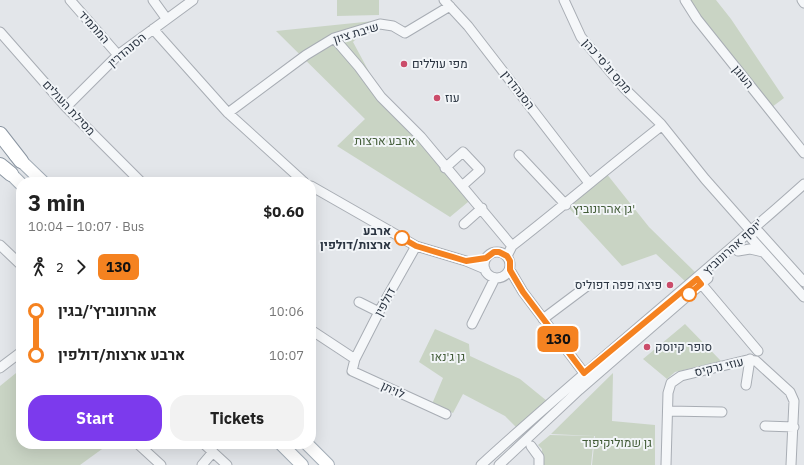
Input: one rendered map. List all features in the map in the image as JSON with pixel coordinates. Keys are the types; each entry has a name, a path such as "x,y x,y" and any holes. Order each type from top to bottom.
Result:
{"highway":[{"path":"0,134 21,161"},
{"path":"0,164 11,174"}],"main road":[{"path":"0,139 38,177"},
{"path":"11,174 16,179"},
{"path":"286,449 302,465"},
{"path":"312,449 328,465"}],"street":[{"name":"המתמיד","path":"70,0 118,55"},
{"path":"153,0 166,18"},
{"name":"הסנהדרין","path":"66,107 118,55 166,18 193,0"},
{"name":"מקס וג'סי כהן","path":"564,0 581,37 624,88 645,107 661,125 754,233"},
{"name":"העוגן","path":"686,0 697,19 804,153"},
{"name":"הסנהדרין","path":"447,3 468,26 590,183"},
{"name":"שיבת ציון","path":"228,113 306,55 334,38 380,24 393,26 405,33 447,3"},
{"path":"153,29 228,113 298,177"},
{"name":"מסילת העולים","path":"0,32 66,107 136,177"},
{"path":"334,38 359,66 381,97 421,137 446,168 482,208 512,246"},
{"path":"507,256 512,246 566,205 590,183 661,125"},
{"path":"446,168 463,152 480,170 462,186"},
{"path":"519,155 566,205"},
{"name":"יוסף אהרונוביץ'","path":"480,465 584,373 738,251 754,233 804,184"},
{"path":"316,189 416,246 466,261 485,269 490,276 503,275 523,292 584,373 586,384"},
{"name":"יוסף אהרונוביץ'","path":"499,465 699,281 804,191"},
{"path":"464,224 482,208"},
{"path":"754,233 763,252 804,297"},
{"path":"754,233 804,282"},
{"path":"0,246 16,260"},
{"name":"דולפין","path":"355,359 379,312 416,246"},
{"path":"738,251 750,249 763,252"},
{"path":"466,261 486,258 494,252 499,252 507,256 510,261 503,275 472,324"},
{"path":"485,269 486,258"},
{"path":"699,281 758,351"},
{"path":"543,319 587,286"},
{"path":"359,302 379,312"},
{"path":"316,333 355,359"},
{"path":"0,368 16,356"},
{"name":"לויתן","path":"355,359 352,371 446,414"},
{"path":"746,385 750,359"},
{"name":"עוזי נרקיס","path":"666,465 669,388 677,378 750,359 762,364 790,392 799,411 794,427 792,465"},
{"path":"575,362 576,380"},
{"path":"668,411 722,412"},
{"path":"765,426 794,427"},
{"path":"531,446 539,457 539,465"},
{"path":"143,449 161,465"},
{"path":"210,449 227,465"},
{"path":"202,465 213,452"}],"green space":[{"path":"337,0 379,0 379,15 337,16"},
{"path":"690,0 716,0 731,19 784,98 772,107 701,17"},
{"name":"ארבע ארצות","path":"374,21 353,42 381,94 474,197 450,217 337,146 365,119 276,31"},
{"name":"גן אהרונוביץ'","path":"606,173 649,227 697,274 687,283 656,254 622,266 568,207"},
{"path":"685,324 721,361 675,372 667,379 643,359"},
{"name":"גן ג'נאו","path":"435,329 469,344 470,356 520,379 547,401 517,428 505,416 463,394 453,413 432,404 443,378 419,362"},
{"path":"16,373 16,449 102,449 80,465 0,465 0,386"},
{"name":"גן שמוליקיפוד","path":"613,373 612,421 655,425 655,465 592,465 595,436 551,434"},
{"path":"550,435 594,436 591,465 542,465 542,449 538,445"}],"bus line":[{"name":"130","path":"402,238 416,246 466,261 486,258 494,252 503,253 510,261 510,270 523,292 584,373 697,279 701,284 689,294"}],"place":[{"name":"מפי עוללים","path":"404,64"},
{"name":"עוז","path":"437,98"},
{"name":"ארבע ארצות/דולפין","path":"402,238"},
{"name":"פיצה פפה דפוליס","path":"670,285"},
{"name":"סופר קיוסק","path":"647,347"}]}
